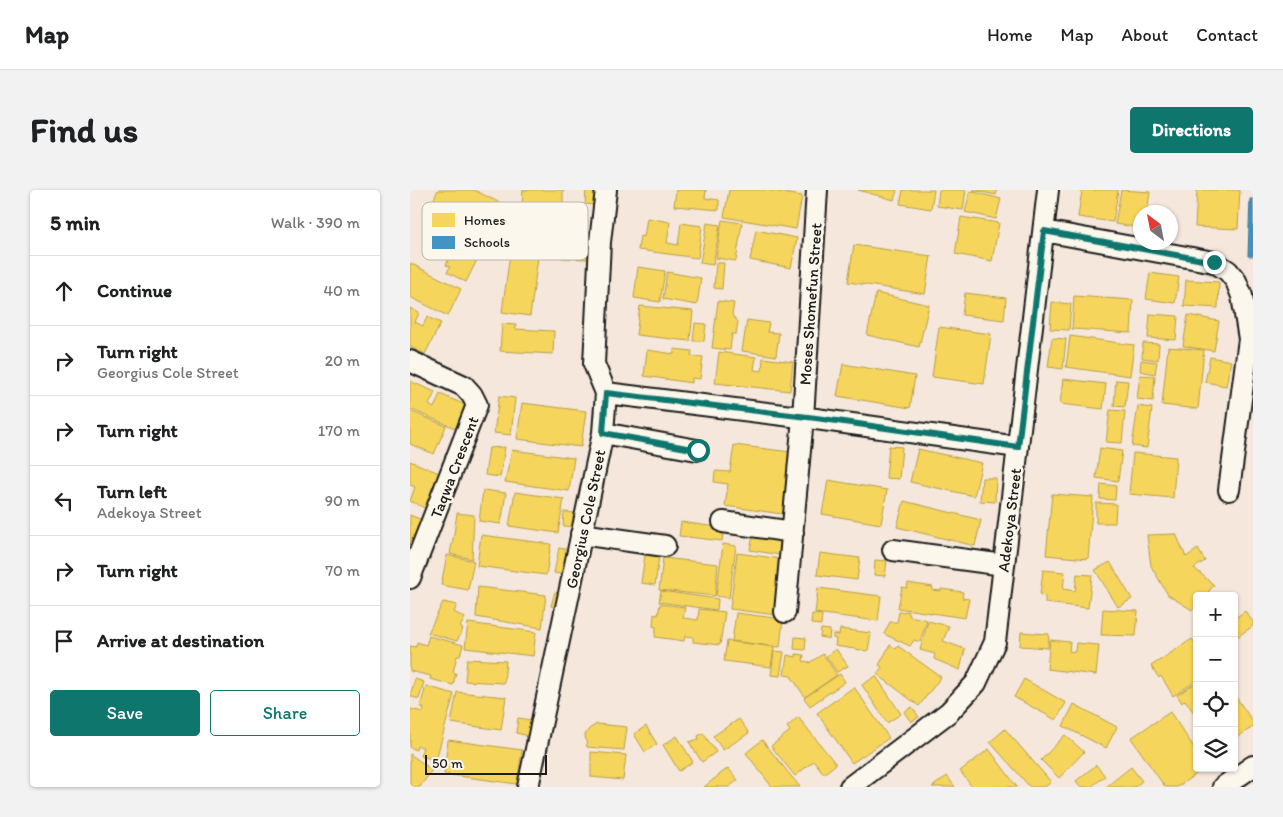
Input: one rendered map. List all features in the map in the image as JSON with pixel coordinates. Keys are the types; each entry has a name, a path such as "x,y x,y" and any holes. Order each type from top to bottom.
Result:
{"street":[{"name":"Georgius Cole Street","path":"528,787 603,433 606,393 594,364 600,242 606,190"},
{"name":"Moses Shomefun Street","path":"810,418 817,190"},
{"name":"Adekoya Street","path":"850,787 949,712 976,683 995,642 1048,190"},
{"path":"1044,231 1214,262 1228,271 1236,281 1242,296 1251,339 1229,490"},
{"name":"Taqwa Crescent","path":"410,361 464,386 478,405 410,578"},
{"path":"606,393 810,418 1018,447"},
{"path":"785,612 793,532 810,418"},
{"path":"802,570 810,418"},
{"path":"603,433 698,450"},
{"path":"723,522 793,532"},
{"path":"581,534 665,546"},
{"path":"893,550 1004,565"},
{"path":"1223,787 1253,766"}],"building: Homes":[{"path":"438,190 474,190 498,202 432,202"},
{"path":"523,190 563,190 563,202 522,202"},
{"path":"586,190 595,190 594,205 585,202"},
{"path":"676,190 706,190 705,198 719,200 719,210 674,206"},
{"path":"729,190 766,190 802,196 796,229 724,217"},
{"path":"858,190 897,190 894,200"},
{"path":"903,190 934,190 931,209 900,204"},
{"path":"939,190 966,190 963,210 937,206"},
{"path":"973,190 997,190 996,195"},
{"path":"1082,190 1118,190 1113,222 1078,217"},
{"path":"1121,190 1150,192 1148,205 1133,205 1133,227 1115,224"},
{"path":"1197,190 1240,190 1238,229 1195,227"},
{"path":"970,191 1001,199 996,219 965,212"},
{"path":"961,217 999,223 992,261 955,254"},
{"path":"647,218 670,222 667,243 678,245 681,223 702,226 698,258 638,250 640,236 644,237"},
{"path":"722,220 742,223 736,261 716,258"},
{"path":"707,223 720,225 713,265 700,263"},
{"path":"756,230 797,238 791,268 750,260"},
{"path":"854,245 931,256 925,294 848,282"},
{"path":"448,260 477,260 466,282 447,272 450,267 446,265"},
{"path":"509,260 538,260 530,316 502,312"},
{"path":"410,263 461,289 448,316 410,297"},
{"path":"716,263 724,263 722,289 714,288"},
{"path":"638,267 665,271 660,302 634,298"},
{"path":"667,272 701,278 697,305 663,299"},
{"path":"1150,273 1179,277 1175,303 1146,299"},
{"path":"1186,280 1219,282 1218,308 1184,306"},
{"path":"876,293 929,305 919,347 867,335"},
{"path":"965,293 1006,298 1004,320 962,315"},
{"path":"1074,296 1133,300 1131,333 1072,329"},
{"path":"718,301 734,303 732,315 738,322 736,334 732,334 730,350 712,348"},
{"path":"1052,302 1071,304 1069,330 1050,329"},
{"path":"640,306 693,311 690,341 636,335"},
{"path":"410,308 419,313 415,322 423,326 427,317 441,323 425,354 410,347"},
{"path":"1150,314 1178,316 1176,340 1148,338"},
{"path":"1188,315 1219,321 1214,351 1183,346"},
{"path":"747,320 769,323 767,332 779,333 776,356 742,351"},
{"path":"695,323 706,324 704,341 693,341"},
{"path":"502,324 516,325 515,329 554,331 553,354 500,351"},
{"path":"939,327 991,334 984,384 932,377"},
{"path":"1070,336 1134,345 1130,376 1066,367"},
{"path":"1052,338 1066,339 1063,369 1048,367"},
{"path":"1143,343 1159,344 1158,360 1142,358"},
{"path":"1168,347 1204,350 1198,409 1162,405"},
{"path":"674,349 692,351 691,356 703,357 700,379 692,378 692,383 644,376 647,350 674,354"},
{"path":"719,352 756,357 754,370 762,371 763,358 793,362 790,391 715,383"},
{"path":"1210,357 1231,361 1226,386 1205,382"},
{"path":"1141,360 1157,362 1155,374 1140,371"},
{"path":"843,364 915,376 910,408 837,396"},
{"path":"1140,375 1155,376 1153,401 1137,399"},
{"path":"1063,379 1106,384 1103,409 1060,404"},
{"path":"1116,380 1128,381 1125,407 1114,406"},
{"path":"410,381 435,392 429,405 434,408 440,394 468,406 457,429 410,409"},
{"path":"499,396 515,398 511,435 494,433"},
{"path":"522,403 586,411 581,447 517,439"},
{"path":"1138,406 1152,408 1147,448 1132,446"},
{"path":"1110,410 1125,411 1122,443 1106,442"},
{"path":"410,411 446,426 434,454 410,444"},
{"path":"734,445 791,452 783,514 725,506 728,484 714,482 715,471 730,472"},
{"path":"889,446 902,447 899,479 886,478"},
{"path":"505,447 500,477 485,475 489,448"},
{"path":"1100,448 1122,451 1118,481 1096,478"},
{"path":"918,449 982,463 974,496 910,482"},
{"path":"512,450 574,458 569,491 505,482"},
{"path":"1133,453 1176,457 1173,498 1129,494"},
{"path":"410,461 439,473 437,477 441,478 427,509 410,501 415,487 410,485"},
{"path":"982,478 996,478 995,502 980,501"},
{"path":"828,480 887,490 881,524 822,514"},
{"path":"1101,484 1116,486 1115,500 1100,499"},
{"path":"483,490 506,493 501,524 479,521"},
{"path":"515,492 564,499 558,533 509,526"},
{"path":"1052,494 1093,497 1088,559 1046,555"},
{"path":"904,501 981,520 975,546 897,527"},
{"path":"1096,503 1116,504 1115,523 1096,523"},
{"path":"564,512 575,513 574,527 563,526"},
{"path":"457,513 474,515 472,559 450,554"},
{"path":"410,515 427,522 417,545 410,542"},
{"path":"681,522 724,528 722,541 679,536"},
{"path":"1176,534 1186,557 1198,549 1205,561 1194,568 1214,585 1208,592 1193,592 1192,610 1168,595 1151,566 1147,535"},
{"path":"481,535 551,544 546,575 477,566"},
{"path":"753,535 783,540 780,555 750,550"},
{"path":"723,544 736,546 729,598 716,596"},
{"path":"559,548 571,550 566,575 554,573"},
{"path":"737,553 782,559 777,615 730,609"},
{"path":"820,553 860,558 857,580 817,575"},
{"path":"447,555 474,561 468,590 441,585"},
{"path":"645,555 659,557 655,585 641,583"},
{"path":"663,558 718,564 715,596 659,590"},
{"path":"875,560 887,561 885,576 874,575"},
{"path":"1110,562 1132,599 1118,607 1095,570"},
{"path":"1043,570 1065,572 1063,589 1075,591 1077,574 1092,575 1088,608 1045,603 1045,596 1040,595"},
{"path":"908,583 933,587 932,590 941,591 941,589 963,592 962,598 969,599 965,618 898,608 902,587 907,588"},
{"path":"478,587 546,595 542,628 476,617"},
{"path":"818,588 881,596 878,621 815,613"},
{"path":"661,591 718,599 717,610 659,602"},
{"path":"555,592 564,595 560,609 551,606"},
{"path":"443,602 457,605 454,612 465,618 460,627 463,629 457,641 428,633"},
{"path":"660,604 685,607 683,618 698,620 699,609 725,612 720,645 693,642 693,637 685,636 684,641 655,637 656,627 653,626 654,614 658,615"},
{"path":"1103,609 1138,611 1136,636 1101,635"},
{"path":"908,611 910,616 927,620 920,642 914,640 910,646 884,634 890,622 897,622 899,612"},
{"path":"1245,611 1253,622 1253,626 1238,636 1238,616"},
{"path":"736,613 783,619 780,647 732,641"},
{"path":"812,614 822,615 821,625 811,624"},
{"path":"928,621 949,626 943,641 965,649 960,670 934,659 935,654 920,650"},
{"path":"468,623 536,632 533,656 465,648"},
{"path":"821,629 830,630 829,639 820,637"},
{"path":"840,629 871,633 868,651 835,646 836,639 833,638 833,634 839,635"},
{"path":"1021,632 1049,634 1048,648 1020,646"},
{"path":"429,636 463,645 460,656 457,656 453,672 456,673 453,685 430,679 431,676 410,671 410,646 416,647 417,642 426,645"},
{"path":"795,637 806,638 805,650 794,649"},
{"path":"1192,639 1193,640 1193,683 1173,696 1161,676 1159,678 1151,666"},
{"path":"1050,640 1070,642 1069,651 1075,652 1076,643 1099,645 1096,675 1047,669"},
{"path":"727,641 774,647 771,667 724,661"},
{"path":"890,645 896,649 898,646 941,677 919,706 877,674 882,667 879,665"},
{"path":"836,649 848,666 837,672 826,656"},
{"path":"774,651 784,652 780,676 771,675"},
{"path":"796,654 804,655 803,661 809,663 823,654 837,675 805,697 791,676 784,675 787,655 796,657"},
{"path":"467,659 506,661 504,683 465,681"},
{"path":"840,674 845,682 810,706 804,698"},
{"path":"876,676 901,714 887,723 862,685"},
{"path":"415,679 424,682 419,699 410,696"},
{"path":"1024,679 1066,703 1056,720 1014,697"},
{"path":"1193,685 1193,711 1185,700 1182,703 1177,695"},
{"path":"426,686 454,694 436,760 420,756 423,747 417,746 416,750 410,747 410,709 423,712 424,707 420,707"},
{"path":"854,687 889,738 852,763 817,713"},
{"path":"457,692 506,697 501,730 451,723"},
{"path":"1238,700 1253,722 1253,727 1238,736"},
{"path":"1074,704 1117,727 1106,748 1063,726"},
{"path":"912,707 919,717 911,722 904,712"},
{"path":"1170,712 1193,746 1193,772 1199,772 1177,787 1165,787 1131,738"},
{"path":"798,717 836,764 824,774 814,761 795,776 771,746 790,731 787,727"},
{"path":"518,718 531,720 529,736 516,733"},
{"path":"739,719 749,733 723,750 713,736"},
{"path":"597,724 627,727 624,750 587,747 585,735 589,729"},
{"path":"646,726 657,744 645,752 634,734"},
{"path":"1005,729 1051,782 1045,787 1030,787 990,742"},
{"path":"703,733 716,752 702,762 689,742 699,739 698,736"},
{"path":"1065,735 1084,752 1059,778 1041,760"},
{"path":"677,736 693,762 679,771 663,745"},
{"path":"448,740 522,750 517,784 444,774"},
{"path":"762,740 800,787 772,787 746,753"},
{"path":"989,749 1017,787 972,787 960,771"},
{"path":"591,752 626,755 623,780 591,777"},
{"path":"410,754 432,770 420,787 410,787"},
{"path":"1096,765 1105,776 1091,787 1081,787 1076,781"},
{"path":"1131,767 1142,781 1135,787 1106,787"},
{"path":"728,768 738,780 729,787 704,787"},
{"path":"947,776 955,787 932,787"}],"building: Schools":[{"path":"1250,199 1253,199 1253,256 1248,256"}],"route":[{"path":"698,450 603,433 606,393 803,418 816,418 1018,447 1044,231 1214,262"}]}
